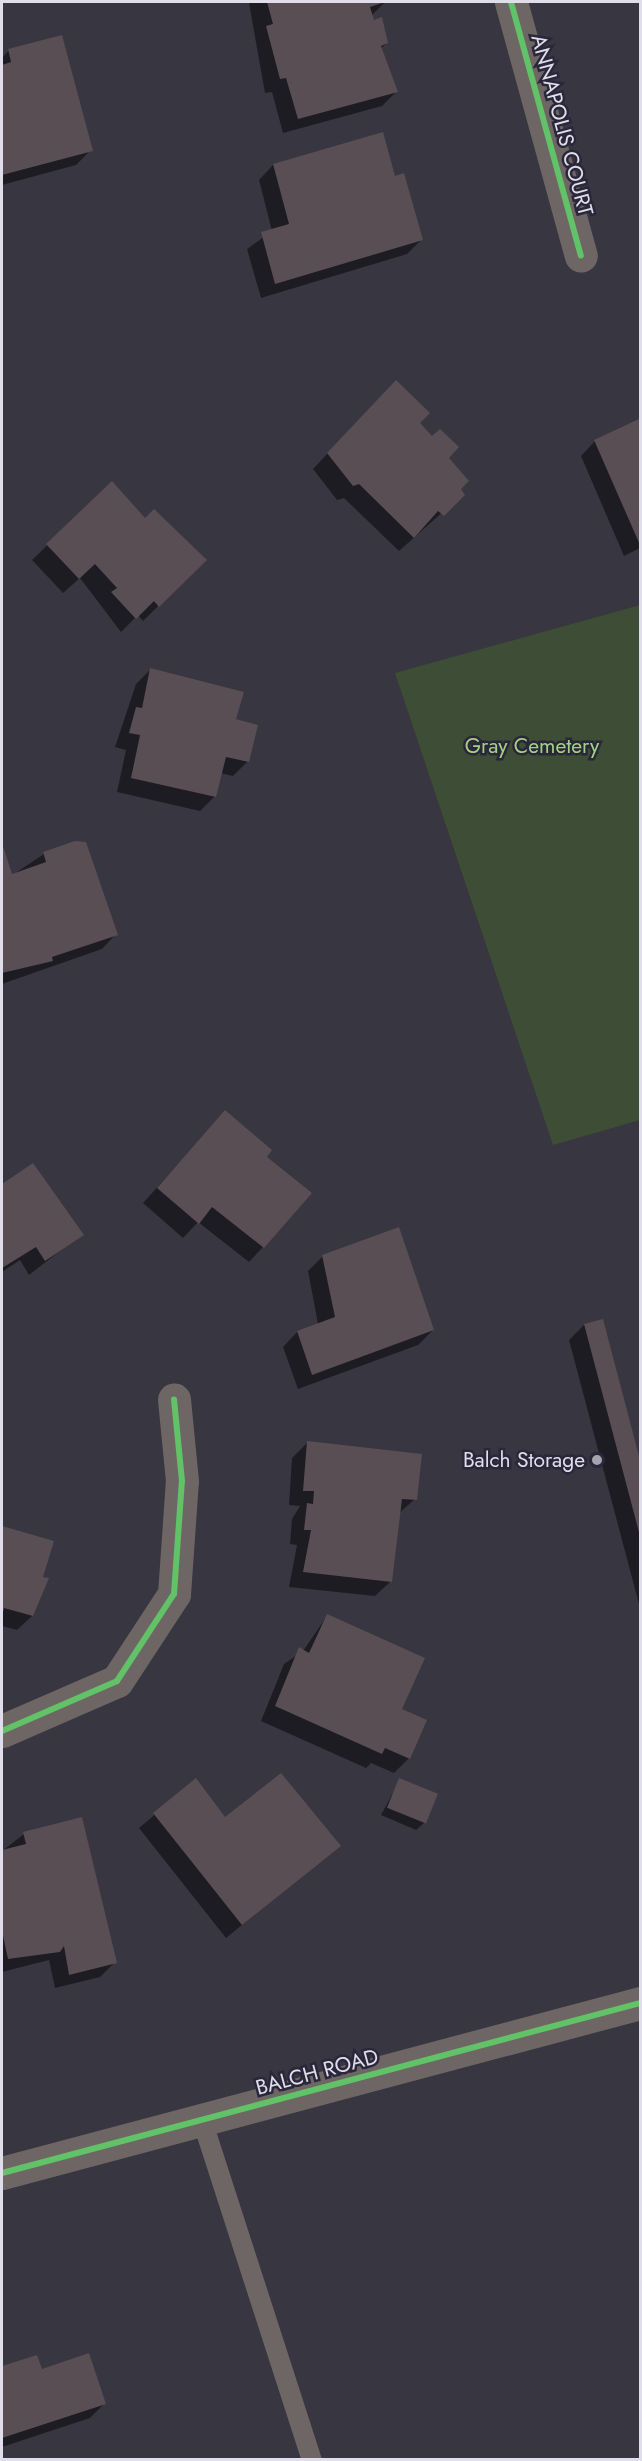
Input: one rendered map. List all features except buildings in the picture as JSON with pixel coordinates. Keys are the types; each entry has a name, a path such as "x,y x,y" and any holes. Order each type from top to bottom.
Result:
{"street":[{"name":"ANNAPOLIS COURT","path":"511,2 581,256"},
{"path":"2,1731 117,1681 174,1594 182,1481 174,1399"},
{"name":"BALCH ROAD","path":"2,2173 640,2003"}],"lane":[{"path":"202,2120 312,2460"}],"green space":[{"name":"Gray Cemetery","path":"640,605 640,1120 553,1145 395,673"}],"cycle path":[{"path":"511,2 581,256"},
{"path":"2,1731 117,1681 174,1594 182,1481 174,1399"},
{"path":"2,2173 640,2003"}],"place":[{"name":"Balch Storage","path":"597,1460"}]}
